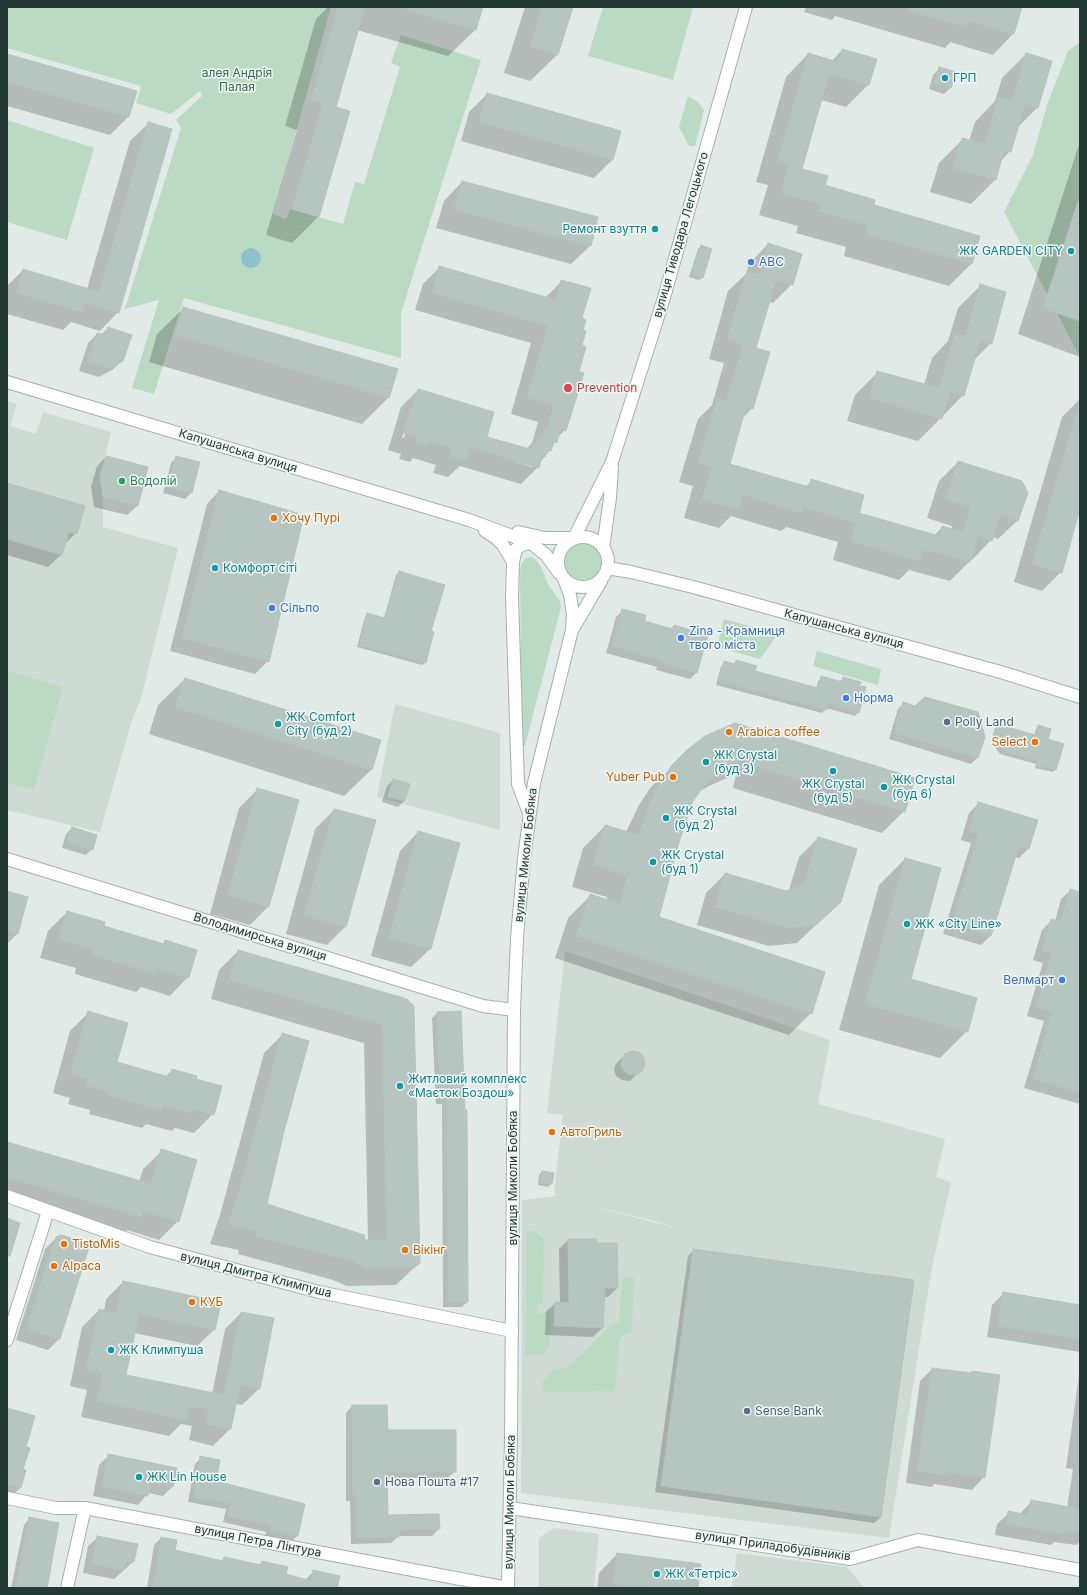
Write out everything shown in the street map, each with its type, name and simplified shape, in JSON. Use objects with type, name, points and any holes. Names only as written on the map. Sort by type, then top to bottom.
[{"type":"street","name":"вулиця Тиводара Легоцького","points":[[574,538],[612,462],[663,301],[746,7]]},
{"type":"street","name":"Капушанська вулиця","points":[[7,382],[469,520],[545,538],[574,538]]},
{"type":"street","name":"вулиця Тиводара Легоцького","points":[[603,548],[610,498],[612,462]]},
{"type":"street","name":"Капушанська вулиця","points":[[469,520],[531,543],[546,555],[561,576]]},
{"type":"street","points":[[469,520],[496,538],[503,546],[512,562]]},
{"type":"street","points":[[574,538],[590,538],[598,542],[603,548],[608,561],[607,568],[601,580],[595,585],[578,587],[570,585],[561,576],[558,565],[560,551],[564,545],[574,538]]},
{"type":"street","points":[[529,812],[520,794],[518,784],[514,704],[512,562],[516,549],[522,545],[531,543]]},
{"type":"street","name":"Капушанська вулиця","points":[[607,568],[631,572],[708,592],[1004,673],[1080,697]]},
{"type":"street","name":"вулиця Миколи Бобяка","points":[[508,1588],[512,1331],[514,1010],[517,938],[529,812],[534,783],[572,630],[573,615],[570,595],[561,576]]},
{"type":"street","name":"вулиця Миколи Бобяка","points":[[572,630],[601,580]]},
{"type":"street","name":"Володимирська вулиця","points":[[7,859],[483,1006],[514,1010]]},
{"type":"street","name":"вулиця Дмитра Климпуша","points":[[7,1196],[150,1247],[319,1292],[512,1331]]},
{"type":"street","points":[[7,1340],[48,1211]]},
{"type":"street","name":"вулиця Петра Лінтура","points":[[7,1498],[56,1508],[85,1508],[508,1588]]},
{"type":"street","points":[[67,1588],[85,1508]]},
{"type":"street","name":"вулиця Приладобудівників","points":[[510,1508],[850,1559],[918,1540],[1080,1570]]},
{"type":"shaded area","points":[[7,401],[17,404],[10,426],[36,434],[43,412],[111,432],[100,477],[103,497],[103,527],[178,548],[141,699],[132,720],[100,832],[7,810]]},
{"type":"shaded area","points":[[395,704],[500,733],[500,830],[377,797]]},
{"type":"shaded area","points":[[565,951],[830,1040],[818,1104],[945,1139],[936,1177],[951,1182],[932,1267],[889,1538],[521,1493],[522,1200],[556,1196],[554,1193],[563,1115],[547,1113]],"holes":[[[588,1205],[655,1221],[683,1230]]]},
{"type":"shaded area","points":[[554,1528],[599,1534],[594,1588],[539,1588],[539,1538]]},
{"type":"shaded area","points":[[737,1553],[847,1567],[865,1588],[732,1588]]},
{"type":"green space","name":"алея Андрія Палая","points":[[7,7],[331,7],[273,214],[286,219],[290,209],[343,224],[355,182],[364,184],[400,67],[391,63],[401,35],[481,60],[401,313],[401,358],[184,298],[154,394],[132,388],[159,300],[125,309],[181,128],[176,120],[202,96],[200,91],[171,114],[136,103],[141,86],[7,48]]},
{"type":"green space","points":[[603,7],[693,7],[673,80],[588,56]]},
{"type":"green space","points":[[1080,42],[1080,357],[1004,212],[1033,155],[1047,105],[1068,51]]},
{"type":"green space","points":[[688,96],[698,102],[704,110],[695,146],[689,146],[679,127]]},
{"type":"green space","points":[[7,120],[94,148],[67,240],[7,222]]},
{"type":"green space","points":[[586,542],[593,545],[599,551],[602,562],[601,570],[593,579],[586,582],[578,582],[571,579],[563,570],[562,558],[565,551],[574,543]]},
{"type":"green space","points":[[531,557],[536,560],[541,567],[548,584],[560,601],[561,607],[525,746],[522,745],[520,574],[521,564],[526,558]]},
{"type":"green space","points":[[724,619],[778,634],[760,659],[717,647]]},
{"type":"green space","points":[[817,651],[881,669],[878,685],[813,666]]},
{"type":"green space","points":[[7,671],[63,687],[34,790],[7,782]]},
{"type":"green space","points":[[527,1230],[536,1232],[544,1238],[543,1304],[537,1305],[537,1313],[544,1313],[547,1307],[551,1309],[550,1345],[542,1355],[525,1354]]},
{"type":"green space","points":[[634,1277],[632,1331],[620,1337],[615,1391],[543,1392],[542,1382],[554,1370],[568,1367],[610,1326],[619,1322],[622,1278]]},
{"type":"water","points":[[247,248],[255,248],[261,254],[261,262],[255,268],[247,268],[241,262],[241,254]]},
{"type":"building","points":[[338,7],[365,7],[336,107],[350,111],[319,217],[292,209],[323,103],[311,100]]},
{"type":"building","points":[[407,7],[483,7],[476,30],[406,10]]},
{"type":"building","points":[[542,7],[573,7],[558,55],[530,47]]},
{"type":"building","points":[[907,7],[1022,7],[1014,34],[968,21],[966,27],[907,10]]},
{"type":"building","points":[[842,49],[877,59],[869,85],[829,74],[802,169],[828,176],[825,185],[875,200],[874,205],[980,236],[972,264],[866,234],[868,225],[818,211],[820,204],[781,193],[789,163],[778,160],[808,53],[838,62]]},
{"type":"building","points":[[1026,53],[1052,61],[1038,108],[1025,104],[1011,152],[1004,150],[996,180],[953,168],[962,138],[985,144],[998,97],[1012,101]]},
{"type":"building","points":[[7,54],[137,91],[129,117],[7,82]]},
{"type":"building","name":"ГРП","points":[[939,67],[956,72],[951,88],[934,83]]},
{"type":"building","points":[[487,93],[621,131],[613,160],[479,122]]},
{"type":"building","points":[[148,122],[172,129],[119,313],[85,303],[82,312],[16,293],[23,269],[99,292]]},
{"type":"building","points":[[462,181],[598,217],[591,246],[454,210]]},
{"type":"building","name":"ЖК GARDEN CITY","points":[[1078,202],[1080,202],[1080,321],[1043,308]]},
{"type":"building","points":[[768,243],[802,254],[793,285],[776,280],[756,348],[770,352],[753,409],[746,407],[730,464],[809,487],[811,479],[864,495],[859,513],[939,536],[942,526],[963,532],[971,507],[945,499],[958,461],[1022,481],[1028,493],[1018,521],[1000,515],[992,541],[978,536],[970,562],[923,549],[919,561],[851,541],[856,523],[803,507],[802,513],[743,495],[739,510],[702,499],[712,467],[698,463],[717,398],[726,401],[743,344],[727,339],[747,271],[759,274]]},
{"type":"building","points":[[701,245],[712,249],[703,278],[691,275]]},
{"type":"building","points":[[439,266],[556,300],[561,280],[591,288],[582,318],[586,320],[583,330],[586,331],[582,345],[586,347],[579,371],[584,373],[566,431],[561,429],[557,443],[554,442],[551,451],[548,450],[545,457],[542,456],[539,468],[470,447],[466,461],[450,456],[452,448],[429,441],[428,445],[416,442],[417,437],[404,433],[418,389],[494,412],[487,437],[530,449],[532,443],[536,444],[538,437],[541,438],[544,429],[547,430],[554,405],[527,397],[548,326],[432,293]]},
{"type":"building","points":[[980,284],[1006,292],[992,344],[980,341],[964,396],[950,392],[942,419],[870,398],[877,371],[939,388],[955,334],[966,336]]},
{"type":"building","points":[[183,307],[398,369],[389,398],[175,335]]},
{"type":"building","points":[[108,327],[132,335],[123,361],[109,368],[87,361],[97,333],[105,335]]},
{"type":"building","points":[[1077,411],[1080,411],[1080,509],[1062,573],[1032,564]]},
{"type":"building","points":[[106,456],[148,467],[138,506],[103,497],[100,477]]},
{"type":"building","points":[[176,456],[200,462],[192,493],[168,487]]},
{"type":"building","points":[[7,483],[85,506],[77,534],[69,532],[62,555],[7,539]]},
{"type":"building","points":[[219,490],[304,515],[269,662],[182,638]]},
{"type":"building","points":[[399,571],[445,585],[431,631],[434,632],[426,663],[359,645],[367,613],[385,618]]},
{"type":"building","points":[[622,609],[646,615],[645,621],[672,629],[674,625],[708,635],[697,673],[612,646]]},
{"type":"building","points":[[736,660],[757,666],[755,671],[818,688],[821,676],[842,682],[843,677],[861,682],[859,686],[866,687],[859,713],[828,704],[827,710],[719,681],[724,661],[735,664]]},
{"type":"building","name":"ЖК Comfort City (буд 2)","points":[[185,678],[381,740],[372,770],[175,707]]},
{"type":"building","points":[[925,697],[978,712],[985,737],[978,758],[894,733],[903,702],[915,706]]},
{"type":"building","points":[[735,723],[915,778],[905,812],[754,766],[757,754],[732,764],[719,772],[703,787],[693,801],[680,839],[659,917],[825,972],[812,1014],[576,936],[590,894],[620,904],[628,875],[593,865],[605,825],[639,835],[648,807],[661,781],[672,765],[687,750],[705,736]]},
{"type":"building","points":[[997,724],[1035,735],[1038,725],[1051,729],[1048,739],[1064,744],[1056,770],[1037,765],[1038,762],[1003,751],[993,739]]},
{"type":"building","points":[[393,779],[410,784],[405,801],[388,797]]},
{"type":"building","points":[[257,788],[299,800],[269,907],[228,895]]},
{"type":"building","points":[[978,802],[1038,820],[1029,849],[1019,846],[991,936],[951,924],[979,834],[969,831]]},
{"type":"building","points":[[334,809],[376,820],[346,927],[304,915]]},
{"type":"building","points":[[72,827],[97,835],[93,850],[67,842]]},
{"type":"building","points":[[418,831],[460,843],[431,949],[389,938]]},
{"type":"building","points":[[818,837],[857,849],[841,902],[816,925],[788,928],[715,907],[725,873],[786,891],[804,884]]},
{"type":"building","name":"ЖК «City Line»","points":[[905,858],[941,868],[911,979],[977,998],[968,1032],[865,1004]]},
{"type":"building","name":"Велмарт","points":[[1070,889],[1080,892],[1080,1092],[1033,1079],[1052,1012],[1036,1007],[1051,954],[1042,951],[1051,919],[1061,922]]},
{"type":"building","points":[[7,891],[28,897],[18,934],[7,931]]},
{"type":"building","points":[[67,911],[105,922],[104,926],[164,944],[165,940],[197,950],[189,978],[157,968],[156,974],[93,955],[94,950],[58,939]]},
{"type":"building","name":"Житловий комплекс «Маєток Боздош»","points":[[238,950],[407,999],[414,1006],[420,1263],[415,1267],[366,1268],[352,1261],[256,1236],[257,1231],[228,1225],[238,1195],[282,1033],[309,1041],[284,1131],[267,1204],[364,1235],[365,1240],[387,1239],[382,1024],[229,980]]},
{"type":"building","points":[[88,1011],[128,1023],[117,1062],[169,1077],[172,1069],[197,1076],[196,1079],[222,1086],[214,1115],[193,1109],[191,1113],[163,1105],[161,1110],[107,1095],[108,1092],[86,1085],[88,1079],[70,1074]]},
{"type":"building","points":[[461,1011],[465,1110],[467,1110],[468,1302],[448,1302],[447,1099],[440,1099],[437,1012]]},
{"type":"building","points":[[633,1051],[642,1054],[645,1063],[642,1072],[633,1075],[624,1072],[621,1063],[624,1054]]},
{"type":"building","points":[[7,1142],[151,1184],[161,1149],[197,1160],[179,1222],[143,1211],[141,1217],[7,1177]]},
{"type":"building","points":[[542,1171],[554,1173],[552,1184],[540,1183]]},
{"type":"building","points":[[7,1218],[20,1223],[10,1256],[7,1256]]},
{"type":"building","points":[[61,1235],[90,1244],[60,1339],[26,1329],[56,1237]]},
{"type":"building","points":[[568,1239],[597,1239],[597,1243],[617,1243],[618,1288],[605,1288],[603,1328],[554,1326],[555,1302],[569,1303]]},
{"type":"building","points":[[693,1249],[914,1280],[881,1517],[661,1486]]},
{"type":"building","name":"ЖК Климпуша","points":[[123,1281],[221,1302],[215,1330],[139,1314],[126,1375],[224,1395],[241,1312],[274,1318],[260,1389],[240,1385],[231,1429],[206,1424],[208,1409],[189,1406],[186,1420],[97,1401],[103,1374],[86,1370],[99,1309],[116,1313]]},
{"type":"building","points":[[1003,1292],[1080,1305],[1080,1339],[998,1326]]},
{"type":"building","points":[[932,1368],[1000,1375],[985,1478],[946,1472],[945,1475],[917,1471]]},
{"type":"building","points":[[352,1405],[387,1405],[388,1430],[456,1430],[456,1472],[387,1472],[388,1515],[439,1514],[440,1529],[399,1530],[399,1537],[357,1538],[357,1495],[353,1495]]},
{"type":"building","points":[[7,1408],[35,1416],[26,1447],[30,1448],[23,1469],[26,1470],[21,1488],[7,1484]]},
{"type":"building","name":"ЖК Lin House","points":[[108,1454],[177,1468],[173,1487],[151,1483],[148,1496],[102,1487]]},
{"type":"building","points":[[200,1456],[220,1460],[216,1481],[305,1504],[298,1536],[270,1530],[271,1526],[228,1516],[231,1503],[194,1497]]},
{"type":"building","points":[[1031,1500],[1080,1509],[1080,1533],[1064,1530],[1063,1534],[1006,1524],[1008,1511],[1028,1515]]},
{"type":"building","points":[[29,1517],[59,1523],[47,1588],[16,1588]]},
{"type":"building","points":[[97,1536],[138,1544],[134,1562],[126,1561],[124,1570],[92,1564]]},
{"type":"building","points":[[161,1537],[177,1540],[175,1550],[223,1561],[224,1557],[261,1565],[262,1561],[288,1567],[286,1574],[311,1581],[313,1570],[340,1576],[337,1588],[152,1588],[158,1561]]},
{"type":"building","name":"ЖК «Тетріс»","points":[[617,1553],[701,1564],[698,1588],[647,1588],[613,1583]]},
{"type":"place","name":"ГРП","points":[[945,78]]},
{"type":"place","name":"Ремонт взуття","points":[[655,229]]},
{"type":"place","name":"ЖК GARDEN CITY","points":[[1071,251]]},
{"type":"place","name":"ABC","points":[[751,262]]},
{"type":"place","name":"Prevention","points":[[568,388]]},
{"type":"place","name":"Водолій","points":[[122,481]]},
{"type":"place","name":"Хочу Пурі","points":[[274,518]]},
{"type":"place","name":"Комфорт сіті","points":[[215,568]]},
{"type":"place","name":"Сільпо","points":[[272,608]]},
{"type":"place","name":"Zina - Крамниця твого міста","points":[[681,638]]},
{"type":"place","name":"Норма","points":[[846,698]]},
{"type":"place","name":"Polly Land","points":[[947,722]]},
{"type":"place","name":"ЖК Comfort City (буд 2)","points":[[278,724]]},
{"type":"place","name":"Arabica coffee","points":[[729,732]]},
{"type":"place","name":"Select","points":[[1035,742]]},
{"type":"place","name":"ЖК Crystal (буд 3)","points":[[706,762]]},
{"type":"place","name":"ЖК Crystal (буд 5)","points":[[833,771]]},
{"type":"place","name":"Yuber Pub","points":[[673,777]]},
{"type":"place","name":"ЖК Crystal (буд 6)","points":[[884,787]]},
{"type":"place","name":"ЖК Crystal (буд 2)","points":[[666,818]]},
{"type":"place","name":"ЖК Crystal (буд 1)","points":[[653,862]]},
{"type":"place","name":"ЖК «City Line»","points":[[907,924]]},
{"type":"place","name":"Велмарт","points":[[1062,980]]},
{"type":"place","name":"Житловий комплекс «Маєток Боздош»","points":[[400,1086]]},
{"type":"place","name":"АвтоГриль","points":[[552,1132]]},
{"type":"place","name":"TistoMis","points":[[64,1244]]},
{"type":"place","name":"Вікінг","points":[[405,1250]]},
{"type":"place","name":"Alpaca","points":[[54,1266]]},
{"type":"place","name":"КУБ","points":[[192,1302]]},
{"type":"place","name":"ЖК Климпуша","points":[[111,1350]]},
{"type":"place","name":"Sense Bank","points":[[747,1411]]},
{"type":"place","name":"ЖК Lin House","points":[[139,1477]]},
{"type":"place","name":"Нова Пошта #17","points":[[377,1482]]},
{"type":"place","name":"ЖК «Тетріс»","points":[[657,1574]]}]
